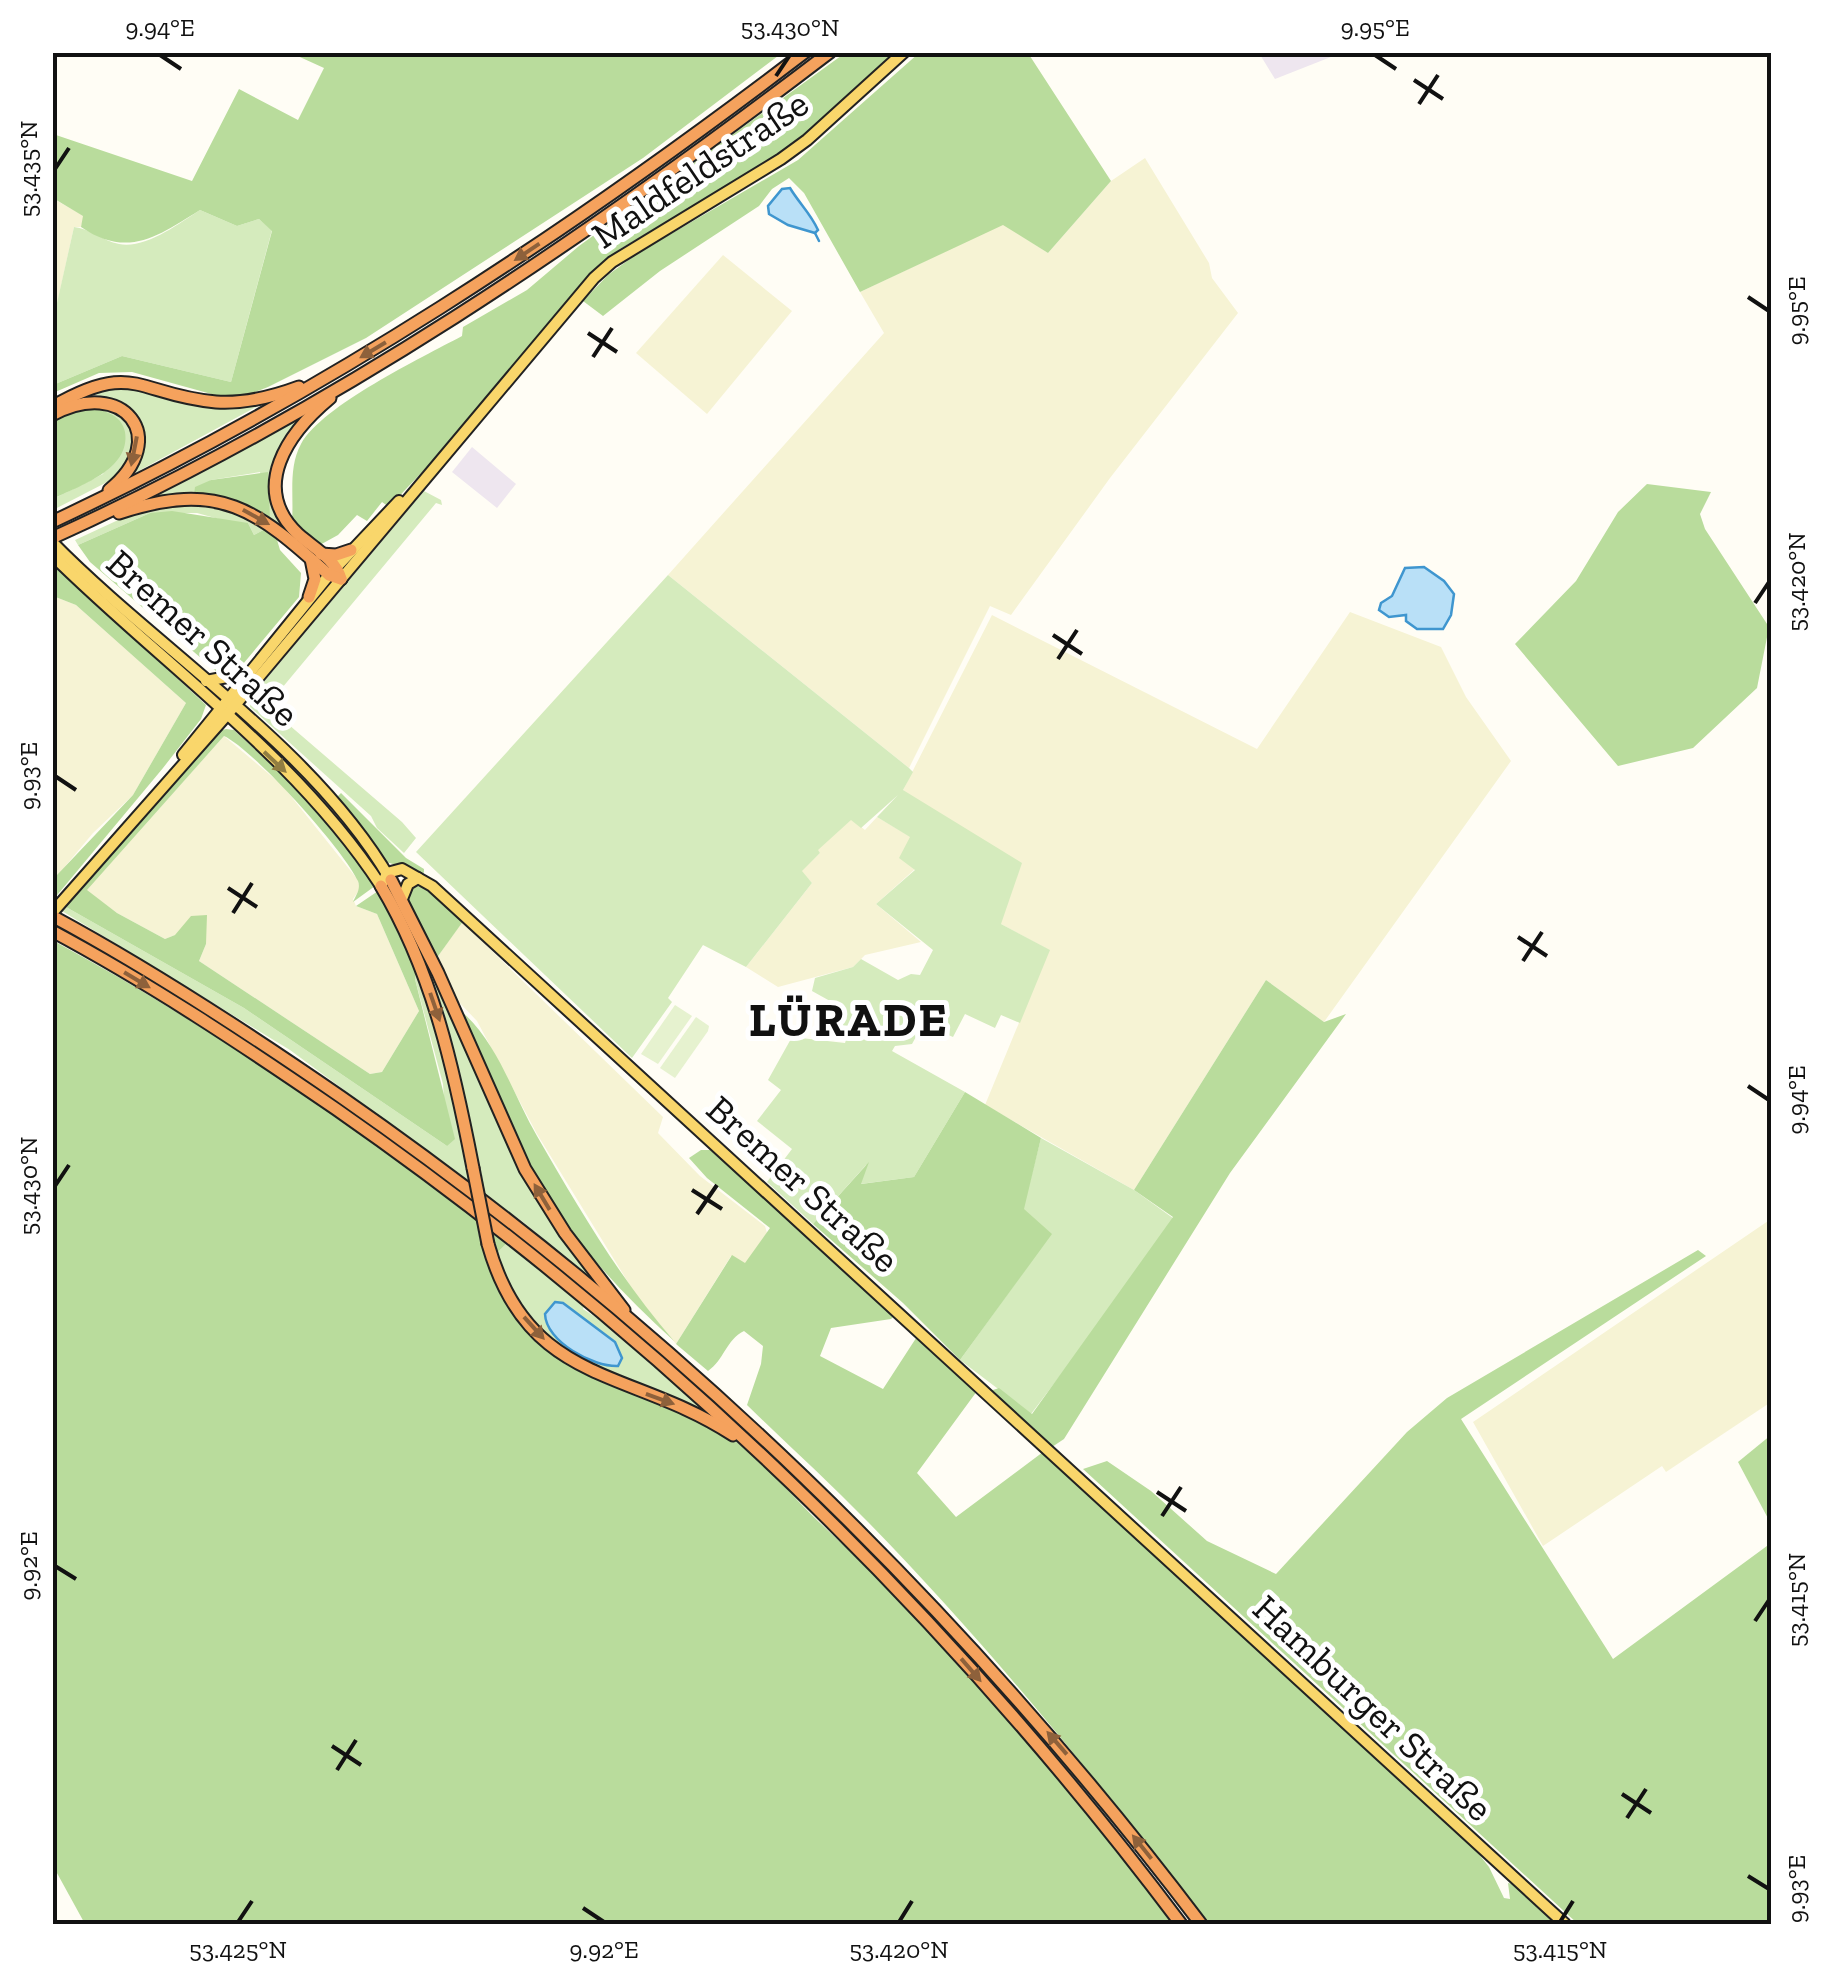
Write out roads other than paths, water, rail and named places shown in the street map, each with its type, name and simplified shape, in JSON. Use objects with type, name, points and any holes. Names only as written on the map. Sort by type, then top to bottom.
[{"type":"highway","points":[[52,522],[327,378],[436,312],[584,214],[805,52]]},
{"type":"highway","points":[[52,540],[224,452],[512,280],[639,194],[830,52]]},
{"type":"highway","points":[[335,574],[282,512],[276,490],[278,467],[300,426],[358,375]]},
{"type":"highway","points":[[52,407],[83,390],[114,381],[141,383],[192,398],[232,402],[260,400],[327,378]]},
{"type":"highway","points":[[52,415],[83,402],[106,402],[124,412],[136,429],[138,445],[131,468],[112,488],[80,509]]},
{"type":"highway","points":[[86,523],[152,502],[208,500],[259,516],[316,556],[351,550]]},
{"type":"highway","points":[[310,597],[316,556]]},
{"type":"highway","points":[[386,880],[402,899],[525,1169],[565,1233],[629,1318]]},
{"type":"highway","points":[[386,880],[435,1005],[456,1078],[488,1244],[511,1300],[554,1349],[596,1374],[694,1412],[760,1452]]},
{"type":"highway","points":[[52,914],[181,991],[401,1139],[629,1318],[766,1441],[924,1599],[1078,1768],[1201,1924]]},
{"type":"highway","points":[[52,931],[213,1026],[402,1156],[588,1299],[760,1452],[870,1560],[1066,1780],[1181,1924]]},
{"type":"main road","name":"Maldfeldstraße","points":[[226,708],[335,574],[422,481],[603,270],[782,159],[904,52]]},
{"type":"main road","name":"Maldfeldstraße","points":[[226,708],[248,672],[310,597],[335,574],[351,550],[422,481]]},
{"type":"main road","name":"Bremer Straße","points":[[52,540],[56,555],[226,708],[386,880]]},
{"type":"main road","name":"Bremer Straße","points":[[56,555],[205,681],[226,708]]},
{"type":"main road","points":[[205,681],[235,678],[248,672]]},
{"type":"main road","points":[[52,914],[226,708]]},
{"type":"main road","name":"Bremer Straße","points":[[420,878],[1142,1534]]},
{"type":"main road","points":[[386,880],[420,878]]},
{"type":"main road","points":[[402,899],[408,884],[420,878]]},
{"type":"main road","name":"Hamburger Straße","points":[[1142,1534],[1565,1924]]},
{"type":"water","points":[[790,188],[815,224],[815,233],[769,214],[768,206],[782,189]]},
{"type":"water","points":[[1424,567],[1454,594],[1451,615],[1443,629],[1417,629],[1406,621],[1406,615],[1389,617],[1379,610],[1381,603],[1392,596],[1405,568]]},
{"type":"water","points":[[555,1302],[563,1303],[615,1342],[622,1358],[618,1366],[584,1357],[553,1334],[545,1314]]},
{"type":"waterway","points":[[815,233],[819,241]]},
{"type":"district","name":"LÜRADE","points":[[849,1019]]}]
